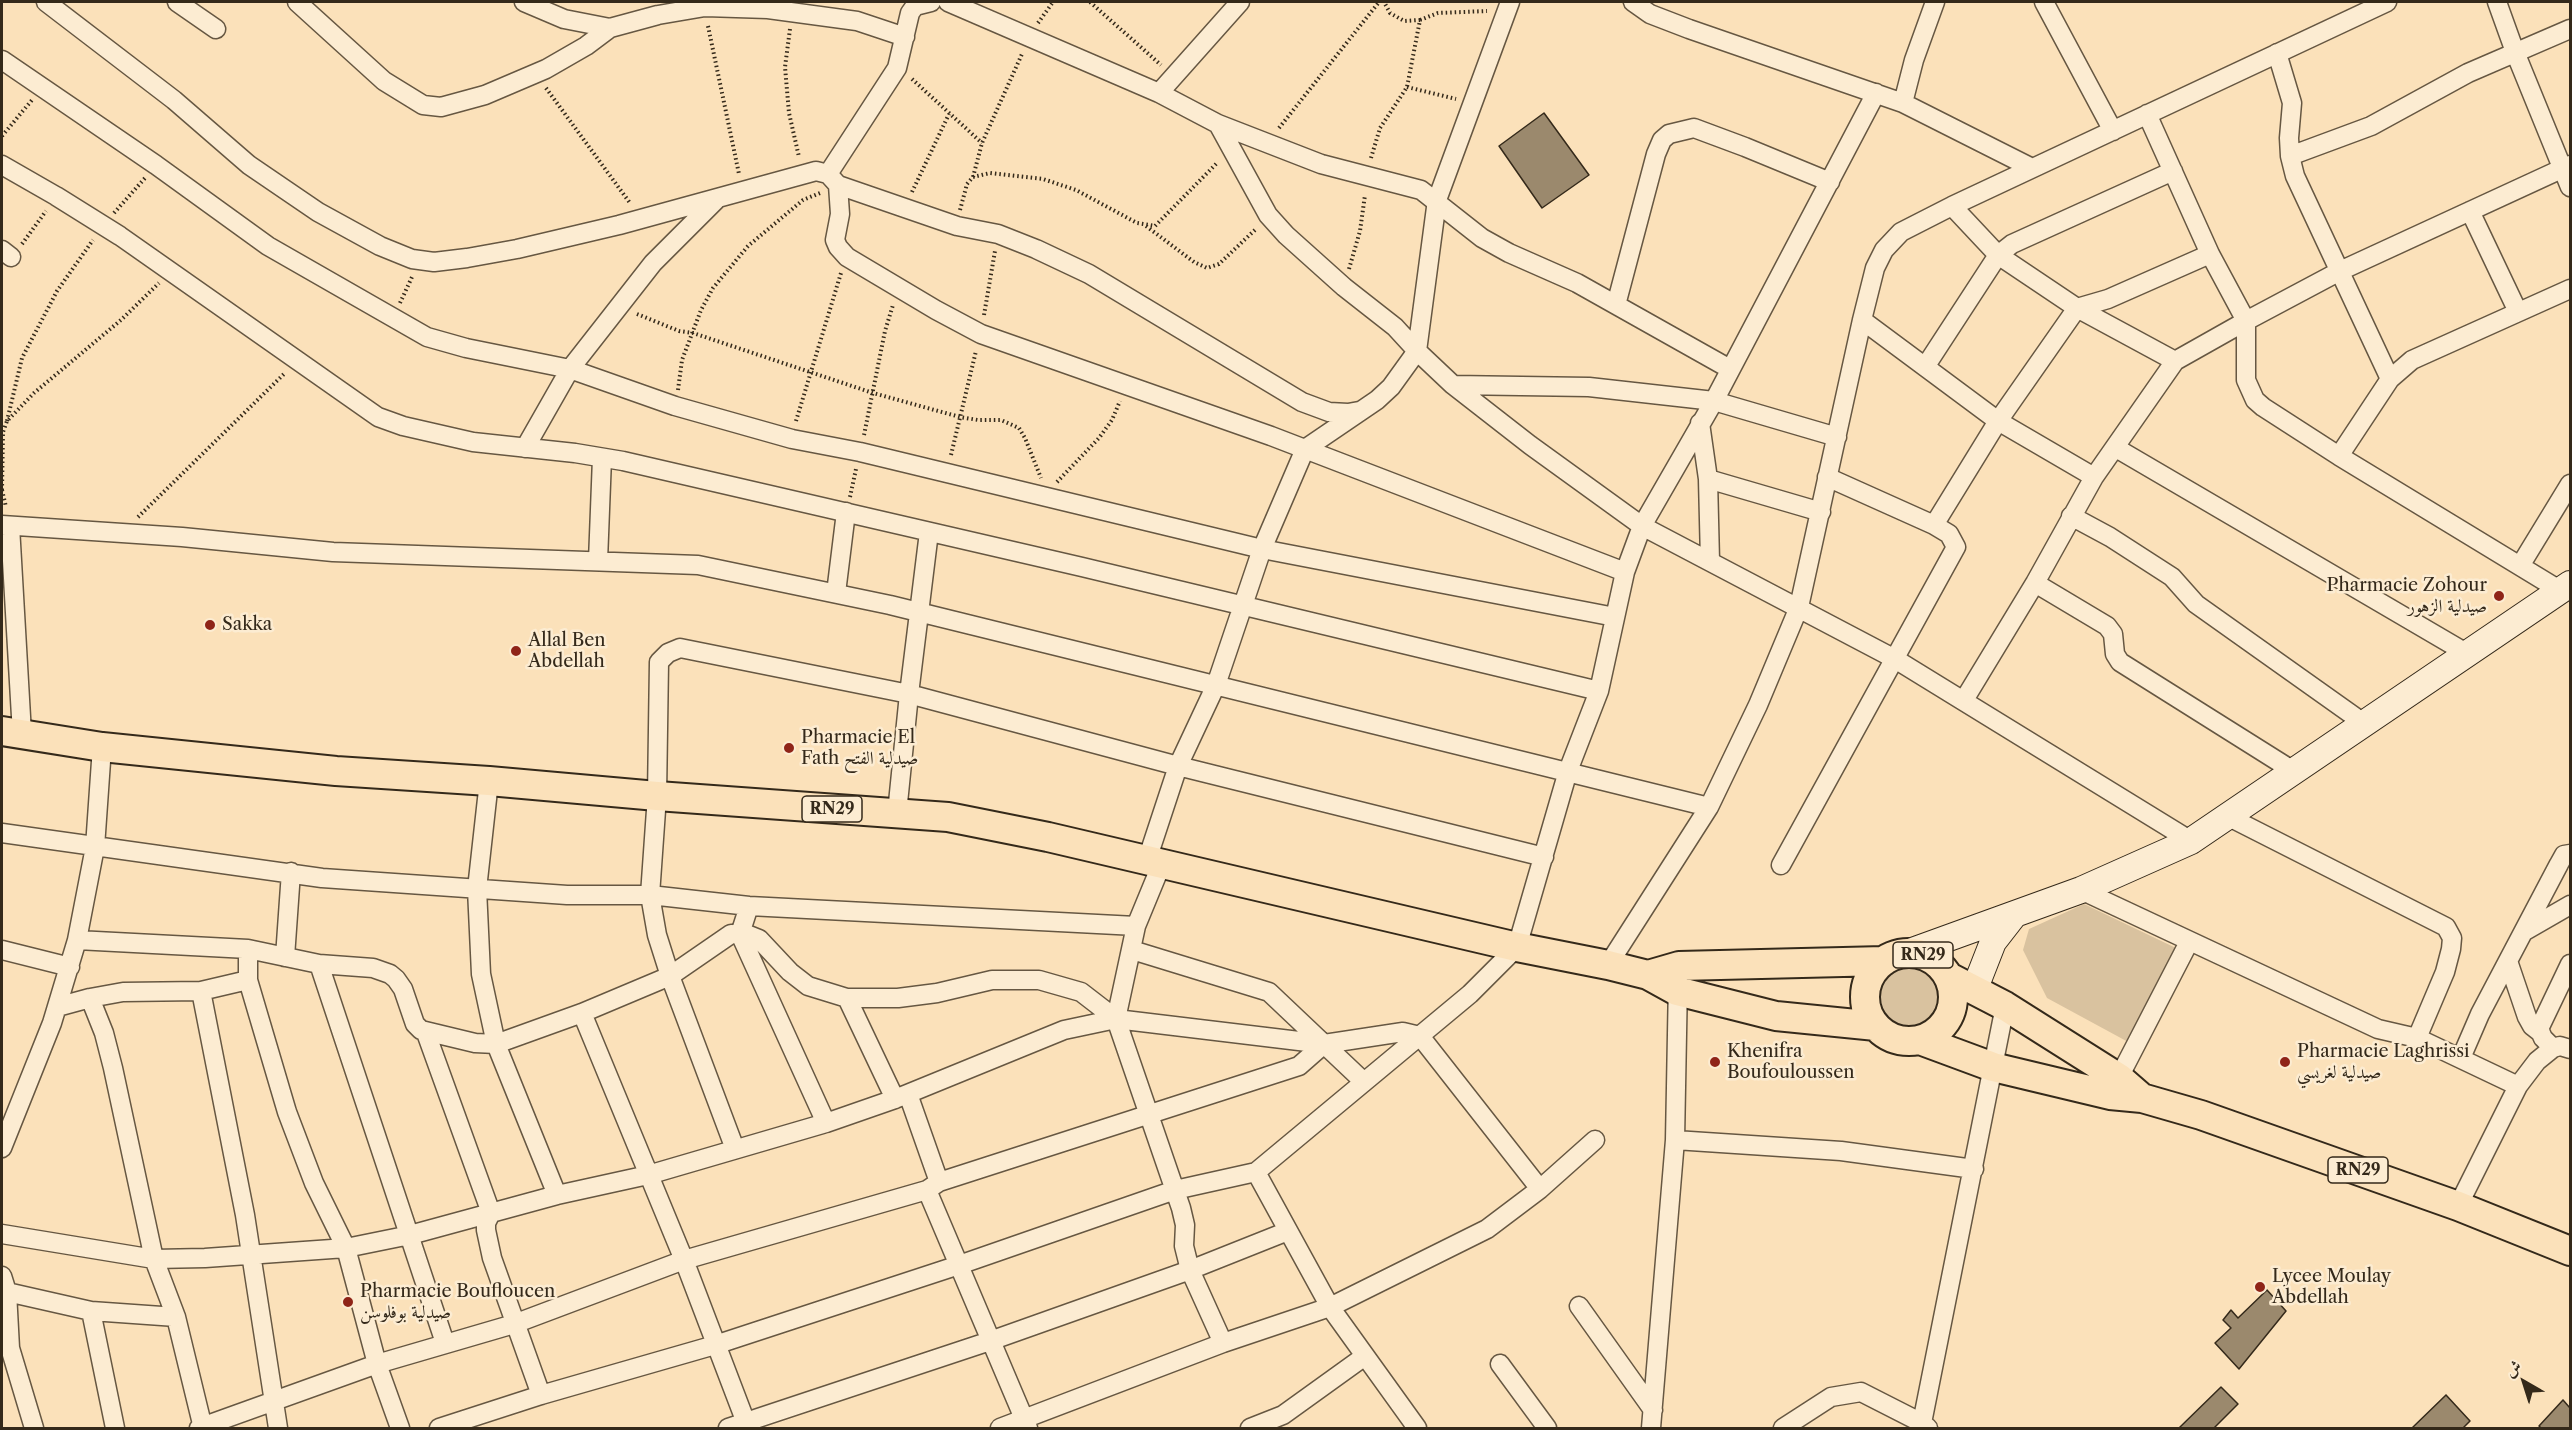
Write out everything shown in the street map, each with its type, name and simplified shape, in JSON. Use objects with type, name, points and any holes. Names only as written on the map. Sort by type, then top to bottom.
[{"type":"main road","name":"RN29","points":[[12,733],[102,747],[336,771],[948,817],[1155,861],[1517,947],[1648,975],[1678,979],[1776,1016],[1876,1026],[1896,1040],[1920,1040],[1993,1067],[2114,1087],[2252,1132],[2458,1206],[2571,1251]]},
{"type":"main road","name":"RN29","points":[[1678,979],[1924,955],[1938,964],[1948,977],[1953,990],[1953,1003],[1950,1016],[1942,1027],[1920,1040]]},
{"type":"main road","name":"RN29","points":[[1876,1026],[1866,1005],[1866,992],[1875,970],[1896,957]]},
{"type":"main road","name":"RN29","points":[[1948,977],[1975,988],[2005,1006],[2114,1087]]},
{"type":"street","points":[[46,2],[174,100],[249,165],[318,212],[380,246],[419,260],[434,262],[467,258],[641,218],[816,171],[957,226],[999,234],[1089,274],[1302,402],[1329,412],[1354,413],[1363,409]]},
{"type":"street","points":[[177,2],[216,29]]},
{"type":"street","points":[[297,2],[384,81],[423,105],[441,106],[485,95],[535,74],[586,46],[610,28],[658,15],[705,7],[768,9],[857,21],[905,37]]},
{"type":"street","points":[[524,2],[564,19],[610,28]]},
{"type":"street","points":[[931,2],[915,6],[910,13],[897,68],[833,179],[840,214],[835,240],[838,248],[847,257],[981,334],[1305,450],[1625,572]]},
{"type":"street","points":[[948,2],[1159,93],[1218,124],[1321,164],[1421,189],[1482,238],[1534,265],[1576,283],[1730,369]]},
{"type":"street","points":[[1159,93],[1240,2]]},
{"type":"street","points":[[1633,2],[1650,14],[1689,29],[1903,103],[2032,168]]},
{"type":"street","points":[[1903,103],[1914,60],[1935,2]]},
{"type":"street","points":[[2044,2],[2113,131]]},
{"type":"street","points":[[1608,965],[1709,807],[1758,705],[1799,607],[1862,320],[1875,268],[1884,250],[1901,232],[1952,206],[2387,2]]},
{"type":"street","points":[[2497,2],[2515,52],[2566,167],[2571,187]]},
{"type":"street","points":[[1223,1343],[1190,1270],[1184,1246],[1185,1225],[1175,1190],[1116,1019],[1136,926],[1155,861],[1178,766],[1216,685],[1262,549],[1305,450],[1377,400],[1391,387],[1417,351],[1437,200],[1508,6]]},
{"type":"street","points":[[2290,156],[2371,126],[2468,73],[2571,29]]},
{"type":"street","points":[[2277,53],[2292,103],[2290,156],[2295,176],[2390,379]]},
{"type":"street","points":[[2,60],[156,165],[268,246],[427,337],[466,348],[570,369],[675,406],[792,439],[860,452],[946,473],[1040,489],[1262,549],[1615,617]]},
{"type":"street","points":[[439,1428],[541,1395],[715,1345],[960,1266],[1175,1190],[1256,1172],[1470,994],[1517,947],[1568,771],[1599,691],[1625,572],[1642,526],[1714,401],[1876,93]]},
{"type":"street","points":[[2147,114],[2210,254],[2246,321],[2246,380],[2255,399],[2263,407],[2339,456],[2520,566],[2566,588]]},
{"type":"street","points":[[1218,124],[1268,215],[1286,235],[1344,287],[1395,327],[1453,385],[1530,444],[1642,526],[1895,659],[2191,841]]},
{"type":"street","points":[[1616,305],[1656,154],[1662,140],[1669,134],[1694,128],[1830,182]]},
{"type":"street","points":[[2,165],[104,226],[378,417],[444,436],[602,458],[846,512],[1599,691]]},
{"type":"street","points":[[1964,700],[2036,584],[2094,477],[2175,361],[2340,271],[2566,167]]},
{"type":"street","points":[[1925,367],[1998,255],[2012,244],[2172,171]]},
{"type":"street","points":[[525,448],[570,369],[653,263],[718,198]]},
{"type":"street","points":[[1952,206],[1998,255],[2077,308],[2175,361]]},
{"type":"street","points":[[2470,211],[2518,312]]},
{"type":"street","points":[[1934,525],[1998,421],[2077,308],[2108,298],[2210,254]]},
{"type":"street","points":[[2339,456],[2390,379],[2412,360],[2571,289]]},
{"type":"street","points":[[1862,320],[1998,421],[2094,477]]},
{"type":"street","points":[[1453,385],[1588,387],[1714,401],[1837,437]]},
{"type":"street","points":[[1700,423],[1708,479],[1710,561]]},
{"type":"street","points":[[2115,448],[2468,654]]},
{"type":"street","points":[[598,561],[602,458]]},
{"type":"street","points":[[1781,865],[1956,547],[1949,534],[1934,525],[1827,477]]},
{"type":"street","points":[[1708,479],[1821,512]]},
{"type":"street","points":[[2520,566],[2571,484]]},
{"type":"street","points":[[836,593],[846,512]]},
{"type":"street","points":[[2072,516],[2110,537],[2172,577],[2196,604],[2365,724]]},
{"type":"street","points":[[12,733],[6,525],[182,537],[333,552],[698,565],[921,612],[1709,807]]},
{"type":"street","points":[[897,813],[929,532]]},
{"type":"street","points":[[2036,584],[2107,626],[2113,634],[2115,654],[2120,662],[2295,772]]},
{"type":"street","points":[[1896,957],[2081,890],[2191,841],[2566,588]]},
{"type":"street","points":[[735,1149],[670,976],[657,935],[651,895],[657,796],[659,663],[668,653],[680,648],[909,694],[1178,766],[1544,857]]},
{"type":"street","points":[[2,1148],[7,1116],[57,1007],[77,940],[95,847],[102,747]]},
{"type":"street","points":[[489,781],[477,890],[481,974],[496,1044],[557,1195]]},
{"type":"street","points":[[2229,817],[2446,927],[2452,938],[2445,972],[2417,1038]]},
{"type":"street","points":[[2,833],[322,878],[477,890],[567,895],[651,895],[749,906],[1136,926]]},
{"type":"street","points":[[2461,1058],[2480,1014],[2564,855],[2571,854]]},
{"type":"street","points":[[285,957],[291,872]]},
{"type":"street","points":[[2081,890],[2378,1029],[2417,1038],[2518,1086]]},
{"type":"street","points":[[2525,931],[2571,905]]},
{"type":"street","points":[[749,906],[740,934],[826,1124]]},
{"type":"street","points":[[1975,988],[1994,942],[2014,915]]},
{"type":"street","points":[[77,940],[248,949],[319,964],[373,968],[390,974],[402,989],[415,1024],[426,1033],[475,1043],[496,1044],[582,1013],[670,976],[719,940],[731,934],[749,935],[766,945],[790,972],[808,986],[847,998],[898,998],[937,993],[992,980],[1039,980],[1081,992],[1116,1019]]},
{"type":"street","points":[[2114,1087],[2189,942]]},
{"type":"street","points":[[248,949],[248,980],[287,1112],[314,1183],[346,1248],[377,1364],[400,1428]]},
{"type":"street","points":[[2,950],[70,967]]},
{"type":"street","points":[[1132,950],[1269,992],[1363,1081]]},
{"type":"street","points":[[2458,1206],[2518,1086],[2537,1061],[2562,1048],[2532,1026],[2508,961]]},
{"type":"street","points":[[319,964],[445,1343]]},
{"type":"street","points":[[2541,1033],[2541,1023],[2571,964]]},
{"type":"street","points":[[1652,1419],[1675,1140],[1678,979]]},
{"type":"street","points":[[57,1007],[90,998],[134,992],[201,991],[248,980]]},
{"type":"street","points":[[201,991],[245,1215],[278,1428]]},
{"type":"street","points":[[90,998],[104,1033],[154,1259],[176,1317],[202,1428],[377,1364],[514,1324],[684,1260],[933,1186],[1148,1113],[1299,1066],[1324,1044]]},
{"type":"street","points":[[847,998],[901,1097],[960,1266],[1027,1424]]},
{"type":"street","points":[[1783,1428],[1831,1397],[1862,1392],[1925,1426],[2005,1006]]},
{"type":"street","points":[[582,1013],[684,1260],[715,1345],[741,1427],[1190,1270],[1288,1231]]},
{"type":"street","points":[[2,1234],[154,1259],[205,1258],[346,1248],[410,1235],[557,1195],[648,1175],[826,1124],[901,1097],[1064,1030],[1116,1019],[1324,1044],[1403,1032],[1420,1036],[1540,1189]]},
{"type":"street","points":[[426,1033],[491,1213],[486,1223],[487,1241],[514,1324],[541,1395]]},
{"type":"street","points":[[1000,1428],[1027,1424],[1223,1343],[1330,1306],[1487,1229],[1540,1189],[1595,1140]]},
{"type":"street","points":[[1675,1140],[1841,1150],[1974,1169]]},
{"type":"street","points":[[1256,1172],[1330,1306],[1417,1428]]},
{"type":"street","points":[[34,1428],[10,1348],[4,1284],[91,1311],[176,1317]]},
{"type":"street","points":[[1579,1306],[1652,1419]]},
{"type":"street","points":[[91,1311],[115,1428]]},
{"type":"street","points":[[1250,1428],[1283,1415],[1365,1356]]},
{"type":"street","points":[[1500,1364],[1547,1428]]},
{"type":"path","points":[[957,226],[967,184],[973,177],[982,143],[1029,36],[1053,2]]},
{"type":"path","points":[[1090,2],[1173,76]]},
{"type":"path","points":[[1267,142],[1379,2]]},
{"type":"path","points":[[1384,2],[1390,13],[1404,21],[1420,20],[1438,13],[1508,6]]},
{"type":"path","points":[[705,7],[714,61],[743,191]]},
{"type":"path","points":[[792,12],[785,68],[789,114],[802,173]]},
{"type":"path","points":[[1344,287],[1360,231],[1372,147],[1380,128],[1407,87],[1420,20]]},
{"type":"path","points":[[897,68],[920,85],[982,143]]},
{"type":"path","points":[[535,74],[641,218]]},
{"type":"path","points":[[1407,87],[1471,103]]},
{"type":"path","points":[[2,136],[42,88]]},
{"type":"path","points":[[906,208],[919,175],[949,114]]},
{"type":"path","points":[[1146,226],[1155,226],[1164,219],[1232,148]]},
{"type":"path","points":[[2,490],[3,432],[13,388],[26,349],[57,291],[104,226],[156,165]]},
{"type":"path","points":[[973,177],[990,173],[1043,179],[1076,189],[1146,226],[1194,262],[1208,268],[1220,264],[1228,257],[1268,215]]},
{"type":"path","points":[[675,406],[682,360],[712,288],[748,246],[803,200],[833,179]]},
{"type":"path","points":[[6,254],[56,196]]},
{"type":"path","points":[[946,473],[981,334],[999,234]]},
{"type":"path","points":[[792,439],[810,371],[847,257]]},
{"type":"path","points":[[393,319],[419,260]]},
{"type":"path","points":[[7,422],[34,393],[121,320],[170,272]]},
{"type":"path","points":[[846,512],[885,332],[898,287]]},
{"type":"path","points":[[619,308],[679,331],[693,333],[873,393],[960,417],[1001,420],[1018,428],[1034,456],[1040,489],[1059,481],[1099,438],[1112,420],[1125,386]]},
{"type":"path","points":[[120,534],[296,361]]},
{"type":"shaded area","points":[[2084,904],[2178,949],[2130,1043],[2047,998],[2023,950],[2029,929]]},
{"type":"shaded area","points":[[1903,965],[1915,965],[1931,974],[1938,984],[1940,996],[1938,1008],[1931,1018],[1915,1027],[1903,1027],[1892,1022],[1883,1013],[1878,1002],[1878,990],[1883,979],[1892,970]]},
{"type":"building","points":[[1544,113],[1589,175],[1542,208],[1499,146]]},
{"type":"building","points":[[2267,1290],[2286,1311],[2239,1369],[2215,1343],[2231,1328],[2223,1320],[2231,1310],[2238,1318]]},
{"type":"building","points":[[2221,1387],[2238,1404],[2214,1428],[2179,1428]]},
{"type":"building","points":[[2446,1395],[2470,1421],[2463,1428],[2412,1428]]},
{"type":"building","points":[[2563,1400],[2570,1408],[2570,1428],[2541,1428],[2539,1426]]},
{"type":"place","name":"Pharmacie Zohour صيدلية الزهور","points":[[2499,596]]},
{"type":"place","name":"Sakka","points":[[210,625]]},
{"type":"place","name":"Allal Ben Abdellah","points":[[516,651]]},
{"type":"place","name":"Pharmacie El Fath صيدلية الفتح","points":[[789,748]]},
{"type":"place","name":"Khenifra Boufouloussen","points":[[1715,1062]]},
{"type":"place","name":"Pharmacie Laghrissi صيدلية لغريسي","points":[[2285,1062]]},
{"type":"place","name":"Lycee Moulay Abdellah","points":[[2260,1287]]},
{"type":"place","name":"Pharmacie Boufloucen صيدلية بوفلوسن","points":[[348,1302]]}]
